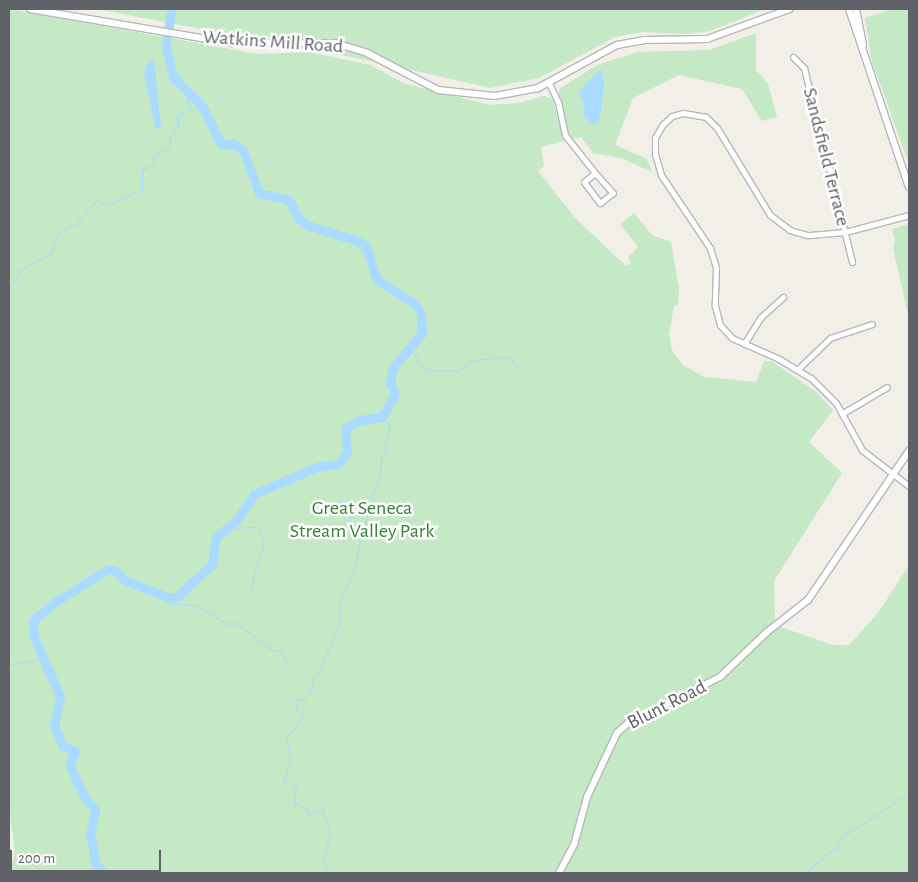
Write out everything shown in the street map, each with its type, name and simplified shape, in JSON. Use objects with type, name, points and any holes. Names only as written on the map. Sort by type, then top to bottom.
[{"type":"street","name":"Watkins Mill Road","points":[[30,9],[215,41],[247,44],[312,41],[346,45],[427,86],[462,94],[516,94],[549,83],[617,45],[644,40],[707,39],[790,9]]},
{"type":"street","points":[[849,9],[909,187]]},
{"type":"street","points":[[856,9],[865,56]]},
{"type":"street","points":[[858,20],[861,9]]},
{"type":"street","name":"Sandsfield Terrace","points":[[793,57],[804,68],[852,262]]},
{"type":"street","points":[[549,83],[558,102],[565,135],[612,193],[600,203],[584,182],[595,173]]},
{"type":"street","points":[[909,215],[845,232],[807,235],[783,226],[763,207],[717,128],[706,117],[683,113],[663,124],[654,144],[661,175],[710,248],[716,268],[715,306],[720,325],[744,344],[798,369],[824,390],[843,413],[862,450],[909,486]]},
{"type":"street","points":[[744,344],[761,317],[783,297]]},
{"type":"street","points":[[798,369],[830,338],[872,324]]},
{"type":"street","points":[[843,413],[887,387]]},
{"type":"street","name":"Blunt Road","points":[[558,873],[574,845],[591,786],[622,728],[720,677],[766,632],[808,600],[909,451]]},
{"type":"green space","name":"Great Seneca Stream Valley Park","points":[[9,9],[258,54],[308,52],[371,65],[403,83],[490,105],[518,103],[544,96],[553,99],[564,141],[541,147],[544,166],[538,171],[575,218],[626,266],[631,262],[628,257],[638,247],[620,224],[634,213],[652,235],[671,242],[679,289],[678,305],[674,306],[669,335],[672,350],[683,365],[704,377],[756,382],[764,361],[771,361],[815,391],[833,410],[809,442],[842,473],[774,581],[775,625],[833,645],[849,645],[878,613],[909,565],[909,873],[10,873],[15,851],[9,807]]},
{"type":"green space","points":[[96,9],[765,9],[710,31],[685,34],[643,32],[615,37],[539,78],[490,88],[377,62]]},
{"type":"green space","points":[[892,9],[909,9],[909,164],[872,62],[865,18]]},
{"type":"green space","points":[[756,33],[756,70],[768,84],[777,117],[762,121],[742,89],[679,75],[633,98],[615,145],[647,159],[652,172],[621,158],[593,153],[581,137],[571,139],[569,137],[558,95],[560,88],[597,65],[637,52],[709,50]]},
{"type":"green space","points":[[909,224],[909,319],[893,248],[895,241],[892,229]]},
{"type":"water","points":[[154,60],[161,127],[156,130],[144,74],[148,61]]},
{"type":"water","points":[[601,69],[604,82],[600,119],[598,123],[591,124],[584,117],[584,104],[578,92]]},
{"type":"waterway","points":[[104,873],[96,865],[90,834],[95,810],[84,796],[70,766],[75,751],[63,746],[54,726],[60,697],[34,637],[33,621],[55,602],[108,569],[116,571],[124,580],[170,598],[177,597],[212,564],[216,537],[236,521],[254,494],[317,467],[338,464],[347,452],[345,428],[360,420],[382,417],[395,394],[390,383],[392,369],[422,333],[421,314],[415,304],[377,280],[366,246],[358,241],[306,225],[299,219],[289,200],[259,193],[243,150],[233,144],[221,144],[202,106],[173,77],[166,46],[171,9]]},
{"type":"waterway","points":[[9,286],[16,280],[20,270],[51,253],[58,233],[76,224],[97,200],[110,205],[120,198],[142,190],[142,170],[153,164],[154,157],[169,147],[170,137],[178,127],[178,115],[191,109],[184,87]]},
{"type":"waterway","points":[[411,348],[419,362],[427,370],[456,371],[474,360],[510,356],[517,368]]},
{"type":"waterway","points":[[329,873],[323,862],[330,833],[322,810],[309,815],[307,808],[294,804],[296,785],[283,781],[290,762],[286,735],[294,730],[303,713],[296,710],[295,700],[304,699],[312,689],[313,675],[318,675],[340,621],[339,603],[353,573],[361,534],[373,501],[371,495],[380,477],[381,459],[386,449],[385,442],[390,427],[382,417]]},
{"type":"waterway","points":[[337,501],[363,506]]},
{"type":"waterway","points":[[334,537],[353,514],[369,505]]},
{"type":"waterway","points":[[227,528],[258,527],[264,542],[249,592]]},
{"type":"waterway","points":[[170,598],[169,603],[196,605],[228,624],[236,623],[272,650],[281,651],[288,667]]},
{"type":"waterway","points":[[9,665],[46,658]]},
{"type":"waterway","points":[[804,873],[838,845],[842,837],[909,793]]}]
